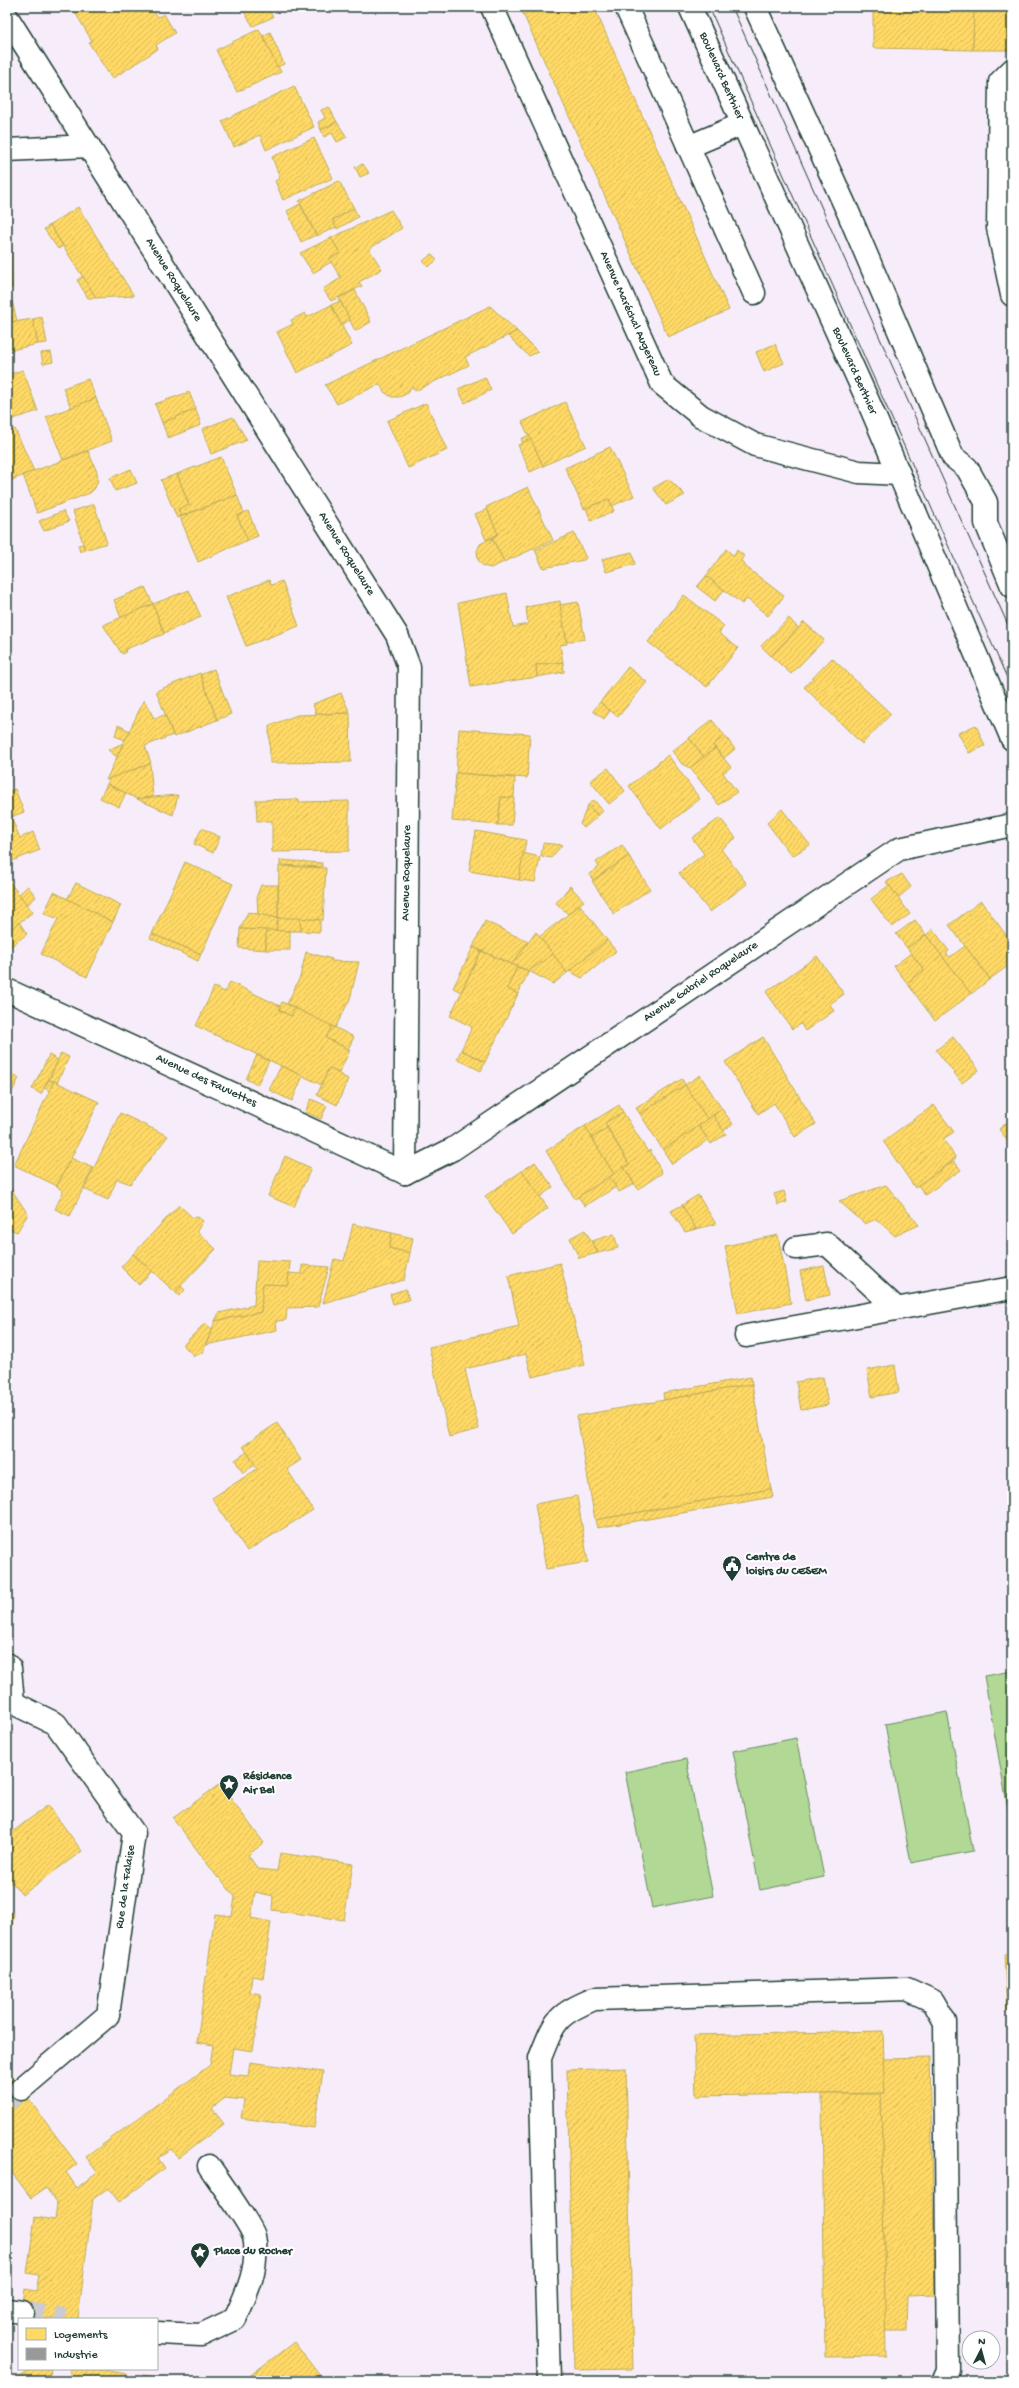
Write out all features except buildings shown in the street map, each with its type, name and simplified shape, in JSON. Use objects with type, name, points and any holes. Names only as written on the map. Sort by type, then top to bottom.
[{"type":"street","name":"Avenue Maréchal Augereau","points":[[492,7],[662,384],[701,416],[755,445],[859,472],[899,474]]},
{"type":"street","points":[[626,7],[754,293]]},
{"type":"street","name":"Boulevard Berthier","points":[[690,7],[899,474],[1012,739]]},
{"type":"street","points":[[754,7],[848,212],[953,457],[967,468],[986,502],[986,523],[1012,586]]},
{"type":"street","name":"Avenue Roquelaure","points":[[7,17],[397,635],[409,667],[404,1173]]},
{"type":"street","points":[[1006,76],[998,228],[1007,237],[1012,295]]},
{"type":"street","points":[[688,147],[742,124]]},
{"type":"street","points":[[7,150],[89,146]]},
{"type":"street","name":"Avenue Gabriel Roquelaure","points":[[404,1173],[453,1149],[899,849],[1012,825]]},
{"type":"street","name":"Avenue des Fauvettes","points":[[7,990],[404,1173]]},
{"type":"street","points":[[796,1248],[827,1244],[896,1308]]},
{"type":"street","points":[[746,1336],[1012,1288]]},
{"type":"street","points":[[7,1664],[10,1668],[10,1701]]},
{"type":"street","name":"Rue de la Falaise","points":[[10,1701],[56,1724],[134,1833],[108,2015],[21,2089]]},
{"type":"street","points":[[549,2381],[540,2058],[552,2027],[568,2010],[594,2000],[907,1989],[933,2001],[945,2022],[948,2370],[943,2381]]},
{"type":"street","points":[[158,2333],[201,2335],[235,2319],[250,2287],[255,2256],[254,2234],[209,2166]]},
{"type":"green space","points":[[1012,1671],[1012,1831],[984,1676]]},
{"type":"green space","points":[[947,1712],[973,1851],[911,1863],[885,1724]]},
{"type":"green space","points":[[796,1738],[824,1877],[760,1890],[733,1751]]},
{"type":"green space","points":[[686,1759],[713,1896],[652,1908],[625,1772]]},
{"type":"tunnel","points":[[7,2100],[21,2089]]},
{"type":"tunnel","points":[[22,2312],[59,2318]]},
{"type":"tram line","points":[[709,7],[1012,689]]},
{"type":"tram line","points":[[732,7],[1012,634]]},
{"type":"place","name":"Centre de loisirs du CESEM","points":[[732,1582]]},
{"type":"place","name":"Résidence Air Bel","points":[[229,1801]]},
{"type":"place","name":"Place du Rocher","points":[[200,2269]]}]
